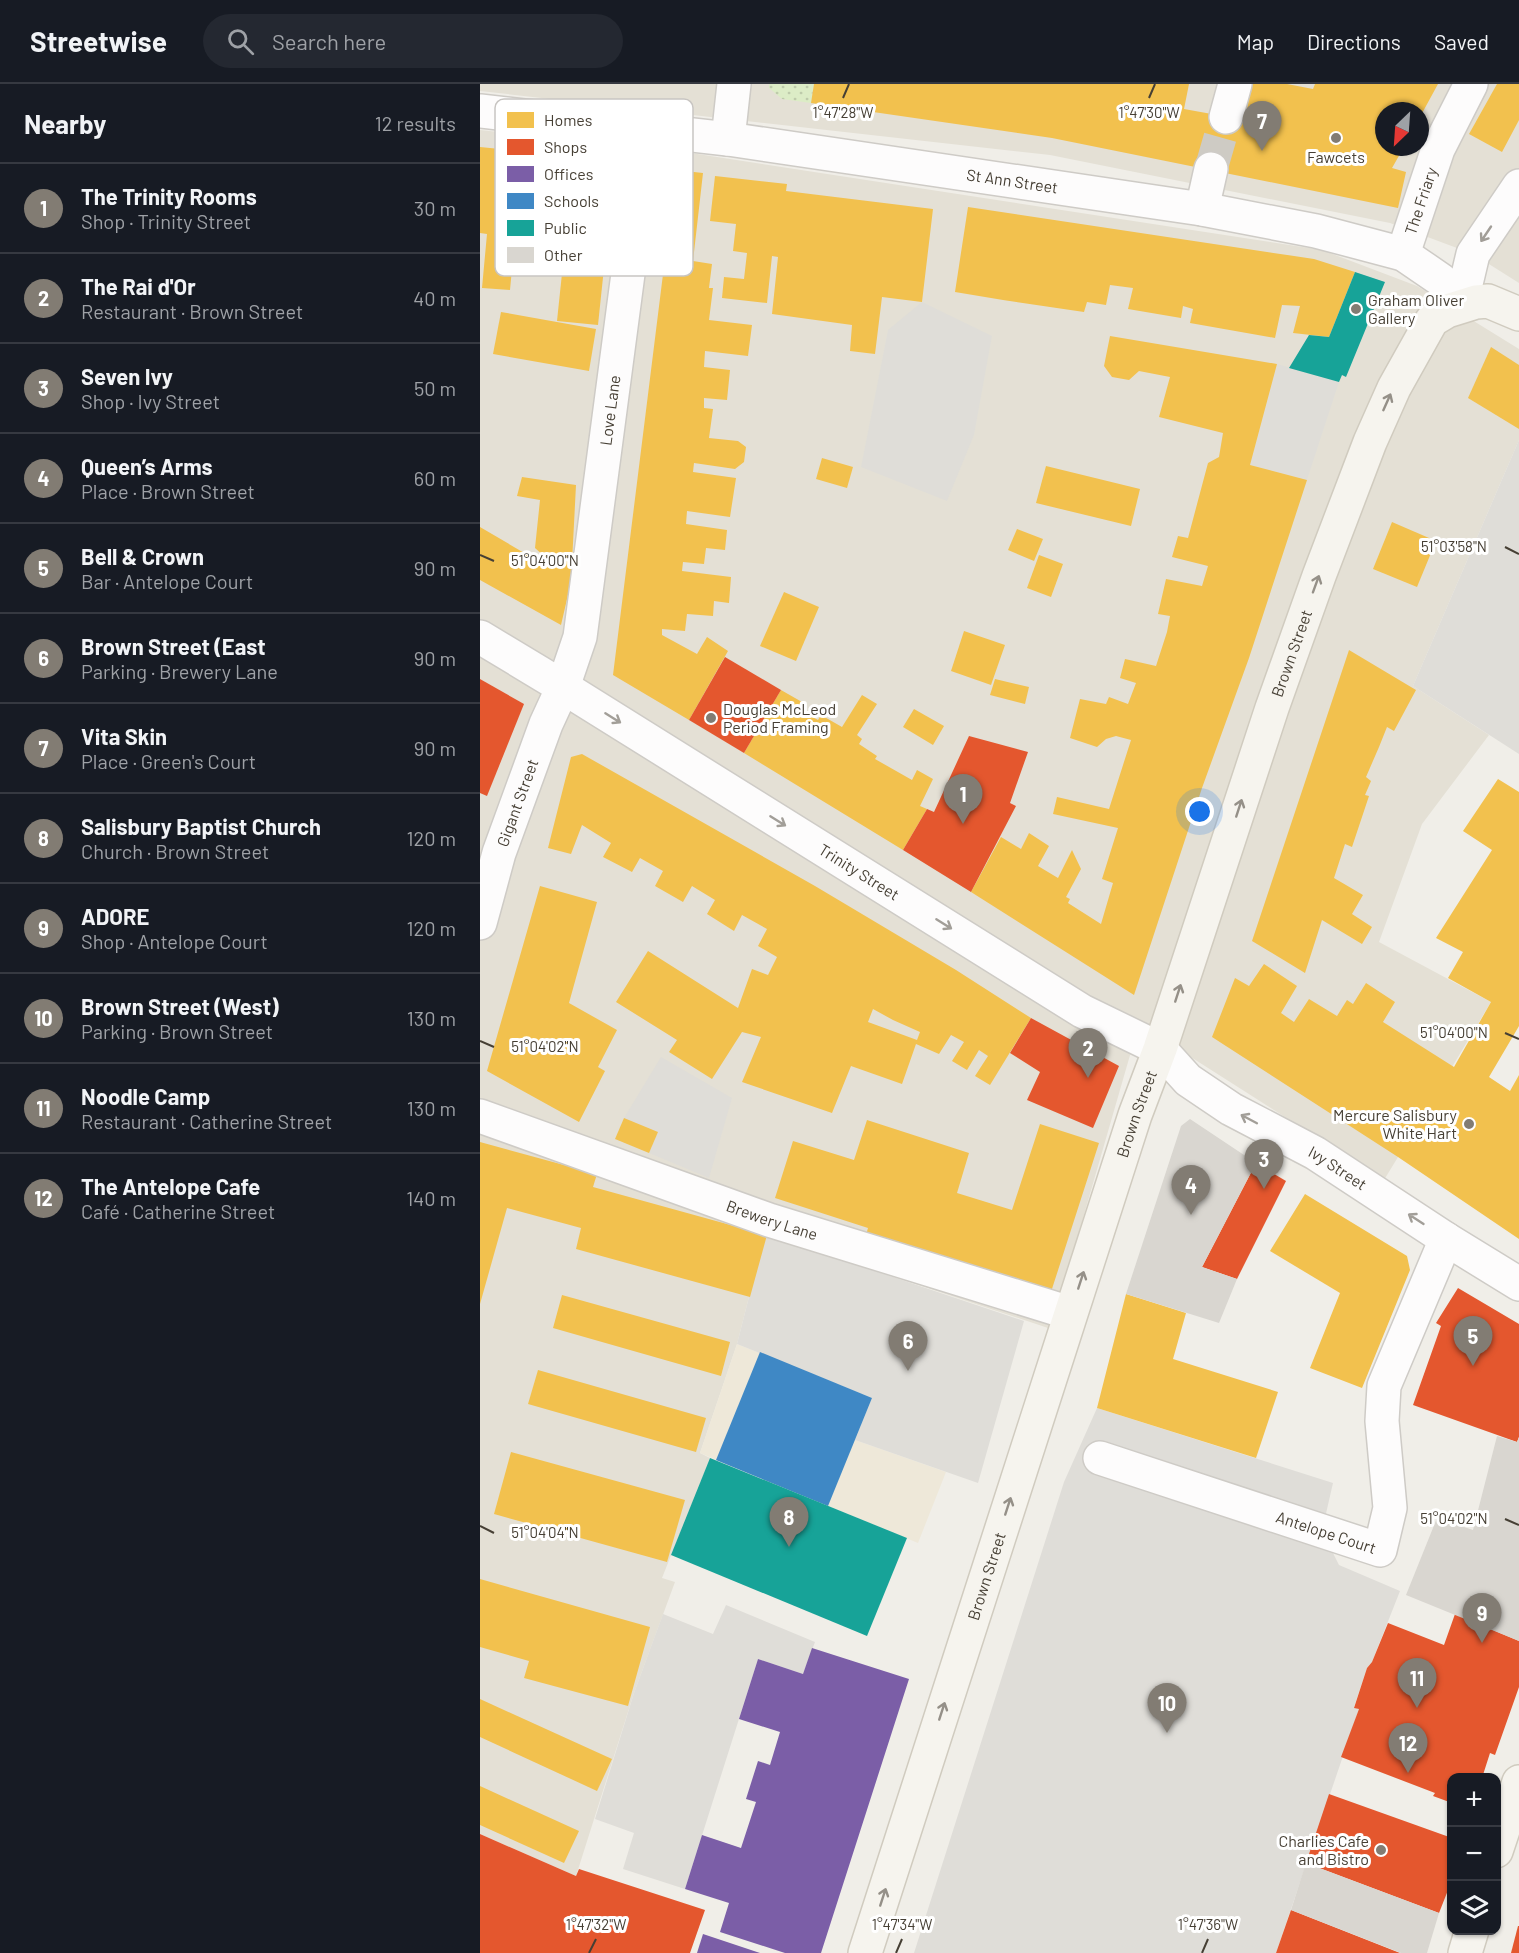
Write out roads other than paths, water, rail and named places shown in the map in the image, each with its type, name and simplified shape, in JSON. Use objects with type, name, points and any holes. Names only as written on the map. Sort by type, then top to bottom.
[{"type":"street","points":[[728,139],[734,84]]},
{"type":"street","points":[[1226,117],[1235,84]]},
{"type":"street","name":"The Friary","points":[[1403,254],[1438,149],[1471,84]]},
{"type":"street","name":"St Ann Street","points":[[480,111],[495,113]]},
{"type":"street","name":"St Ann Street","points":[[693,135],[1202,209],[1316,231],[1403,254],[1441,280],[1461,305]]},
{"type":"street","points":[[1202,209],[1212,169]]},
{"type":"street","points":[[1519,186],[1473,254],[1461,305],[1488,301],[1519,314]]},
{"type":"street","name":"Love Lane","points":[[563,687],[580,636],[628,276]]},
{"type":"street","name":"Brown Street","points":[[865,1953],[1070,1313],[1272,708],[1370,442],[1394,387],[1432,320],[1461,305]]},
{"type":"street","name":"Trinity Street","points":[[480,637],[1082,1011],[1160,1049]]},
{"type":"street","name":"Gigant Street","points":[[480,923],[499,853],[546,724],[563,687]]},
{"type":"street","name":"Ivy Street","points":[[1160,1049],[1188,1080],[1231,1109],[1315,1153],[1519,1284]]},
{"type":"street","name":"Brewery Lane","points":[[480,1116],[769,1220],[1070,1313]]},
{"type":"street","name":"Antelope Court","points":[[1101,1458],[1380,1550],[1390,1508],[1382,1421],[1383,1386],[1446,1239]]},
{"type":"street","points":[[1506,1841],[1519,1782]]},
{"type":"street","points":[[1466,1953],[1471,1935]]},
{"type":"tunnel","points":[[1211,169],[1226,117]]},
{"type":"place","name":"Fawcets","points":[[1336,138]]},
{"type":"place","name":"Vita Skin","points":[[1262,151]]},
{"type":"place","name":"Graham Oliver Gallery","points":[[1356,309]]},
{"type":"place","name":"Douglas McLeod Period Framing","points":[[711,718]]},
{"type":"place","name":"The Trinity Rooms","points":[[963,824]]},
{"type":"place","name":"The Rai d'Or","points":[[1088,1078]]},
{"type":"place","name":"Mercure Salisbury White Hart","points":[[1469,1124]]},
{"type":"place","name":"Seven Ivy","points":[[1264,1189]]},
{"type":"place","name":"Queen’s Arms","points":[[1191,1215]]},
{"type":"place","name":"Bell & Crown","points":[[1473,1366]]},
{"type":"place","name":"Brown Street (East","points":[[908,1371]]},
{"type":"place","name":"Salisbury Baptist Church","points":[[789,1547]]},
{"type":"place","name":"ADORE","points":[[1482,1643]]},
{"type":"place","name":"Noodle Camp","points":[[1417,1708]]},
{"type":"place","name":"Brown Street (West)","points":[[1167,1733]]},
{"type":"place","name":"The Antelope Cafe","points":[[1408,1773]]},
{"type":"place","name":"Charlies Cafe and Bistro","points":[[1381,1850]]}]
